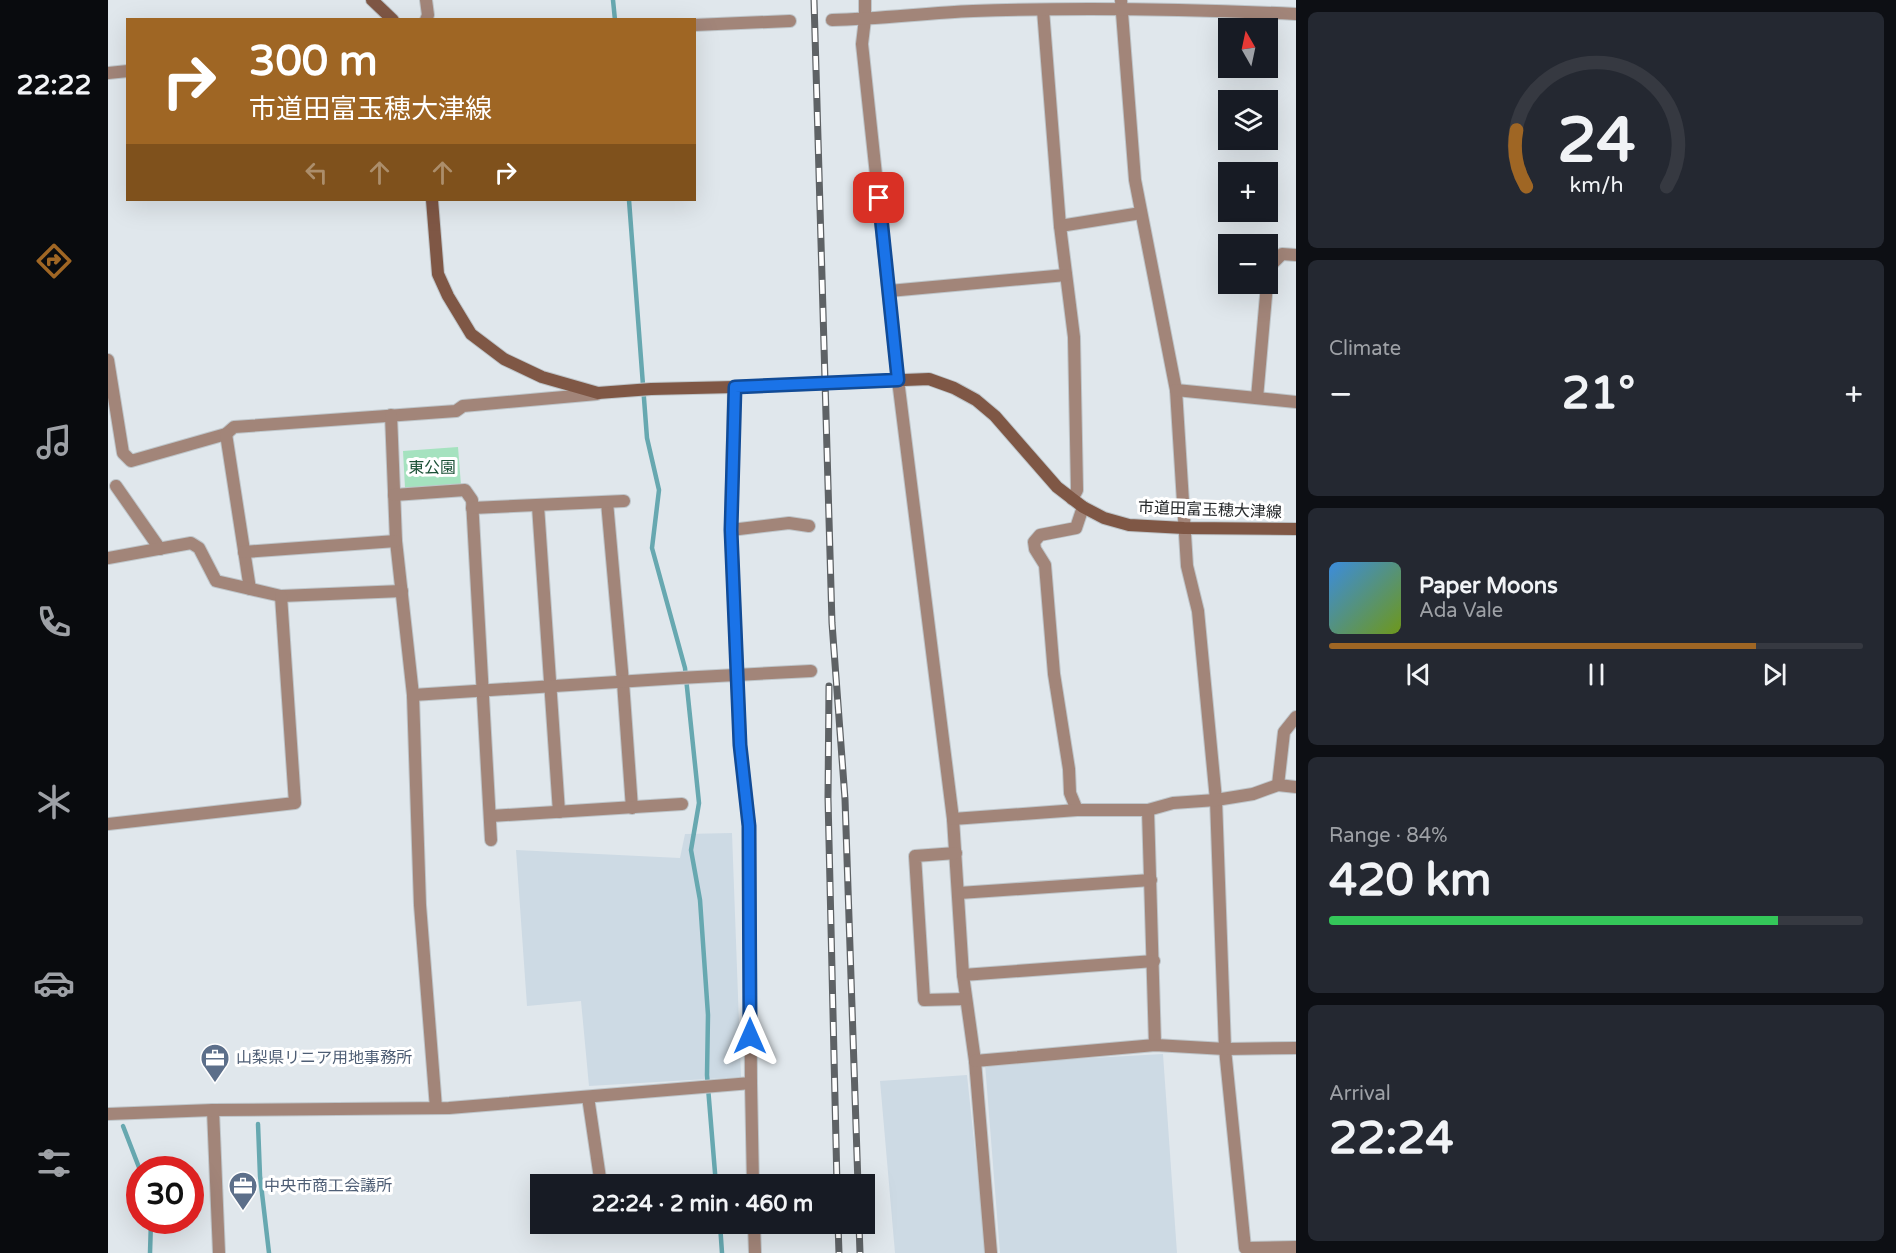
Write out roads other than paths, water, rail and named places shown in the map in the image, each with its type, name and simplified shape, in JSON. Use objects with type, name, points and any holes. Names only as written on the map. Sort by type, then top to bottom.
[{"type":"street","points":[[372,0],[391,18]]},
{"type":"street","points":[[426,0],[427,18]]},
{"type":"street","points":[[865,0],[862,44],[898,380],[953,819],[963,975],[975,1062],[991,1253]]},
{"type":"street","points":[[832,20],[1121,5],[1296,14]]},
{"type":"street","points":[[1121,5],[1135,180],[1176,390],[1187,566],[1198,610],[1216,800],[1226,1049],[1245,1248],[1267,1250],[1296,1247]]},
{"type":"street","points":[[1043,10],[1060,226],[1074,337],[1077,490],[1072,499]]},
{"type":"street","points":[[696,25],[790,21]]},
{"type":"street","points":[[108,73],[126,71]]},
{"type":"street","name":"市道田富玉穂大津線","points":[[432,201],[438,274],[448,296],[471,334],[504,359],[542,377],[598,393],[929,379],[954,388],[976,400],[995,416],[1041,470],[1072,499],[1104,518],[1129,525],[1296,529]]},
{"type":"street","points":[[1060,226],[1141,213]]},
{"type":"street","points":[[1278,258],[1282,254],[1296,255]]},
{"type":"street","points":[[889,291],[1066,275]]},
{"type":"street","points":[[1257,398],[1266,294]]},
{"type":"street","points":[[108,360],[123,453],[131,461],[226,434],[234,427],[456,411],[463,406],[598,393]]},
{"type":"street","points":[[735,387],[731,530],[740,745],[749,826],[753,1174]]},
{"type":"street","points":[[1176,390],[1296,402]]},
{"type":"street","points":[[391,416],[396,541],[413,695],[420,904],[436,1108]]},
{"type":"street","points":[[226,434],[250,589]]},
{"type":"street","points":[[116,486],[160,549]]},
{"type":"street","points":[[394,495],[465,490],[472,500],[491,840]]},
{"type":"street","points":[[472,508],[624,501]]},
{"type":"street","points":[[608,502],[632,808]]},
{"type":"street","points":[[538,506],[559,812]]},
{"type":"street","points":[[1077,810],[1070,793],[1069,769],[1054,674],[1045,565],[1035,549],[1034,542],[1040,535],[1076,528],[1083,507]]},
{"type":"street","points":[[731,530],[789,523],[809,525]]},
{"type":"street","points":[[244,552],[396,541]]},
{"type":"street","points":[[108,558],[191,543],[199,548],[216,580],[250,589],[281,596],[402,591]]},
{"type":"street","points":[[108,824],[295,803],[281,596]]},
{"type":"street","points":[[413,695],[811,671]]},
{"type":"street","points":[[1278,785],[1284,732],[1296,717]]},
{"type":"street","points":[[953,819],[1077,810],[1148,810],[1173,802],[1216,800],[1253,794],[1278,785],[1295,789]]},
{"type":"street","points":[[491,816],[682,804]]},
{"type":"street","points":[[1148,810],[1155,1045]]},
{"type":"street","points":[[956,853],[915,856],[924,1000],[966,999]]},
{"type":"street","points":[[959,893],[1150,880]]},
{"type":"street","points":[[963,975],[1154,961]]},
{"type":"street","points":[[975,1062],[1155,1045],[1226,1049],[1296,1048]]},
{"type":"street","points":[[108,1114],[213,1110],[436,1108],[588,1097],[715,1084],[751,1083]]},
{"type":"street","points":[[588,1097],[599,1174]]},
{"type":"street","points":[[213,1110],[219,1253]]},
{"type":"street","points":[[754,1234],[755,1253]]},
{"type":"waterway","points":[[613,0],[615,18]]},
{"type":"waterway","points":[[629,201],[647,438],[659,490],[652,548],[685,668],[699,803],[691,850],[700,900],[708,1015],[707,1075],[715,1174]]},
{"type":"waterway","points":[[258,1124],[260,1176],[269,1253]]},
{"type":"waterway","points":[[123,1126],[135,1156]]},
{"type":"waterway","points":[[150,1253],[151,1234]]},
{"type":"waterway","points":[[721,1234],[722,1253]]},
{"type":"railway","points":[[814,0],[832,623],[845,799],[858,1174]]},
{"type":"railway","points":[[829,686],[828,798],[837,1174]]},
{"type":"railway","points":[[838,1234],[839,1253]]},
{"type":"railway","points":[[859,1234],[860,1253]]},
{"type":"place","name":"山梨県リニア用地事務所","points":[[215,1084]]},
{"type":"place","name":"中央市商工会議所","points":[[243,1212]]},
{"type":"park label","name":"東公園","points":[[432,468]]}]
